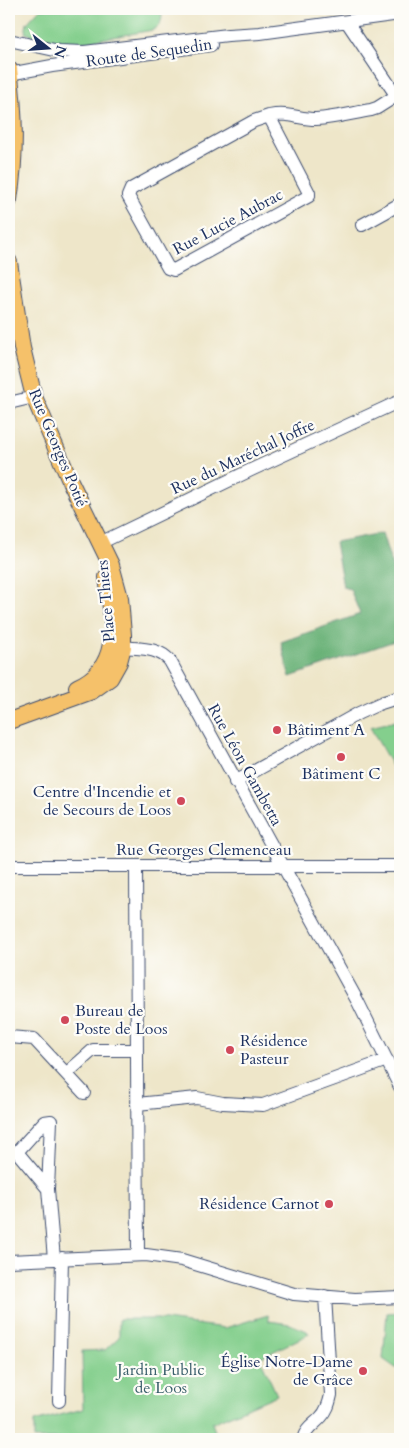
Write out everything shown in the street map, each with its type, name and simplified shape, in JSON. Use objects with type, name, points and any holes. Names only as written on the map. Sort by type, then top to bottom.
[{"type":"main road","points":[[9,70],[14,107],[15,144],[9,200]]},
{"type":"main road","points":[[9,178],[9,216]]},
{"type":"main road","name":"Rue Georges Potié","points":[[9,262],[22,348],[34,397],[100,543]]},
{"type":"main road","name":"Place Thiers","points":[[98,681],[116,669],[123,647],[118,588],[111,565],[100,543]]},
{"type":"main road","name":"Place Thiers","points":[[98,681],[112,642],[108,588],[100,543]]},
{"type":"main road","points":[[9,713],[74,688],[98,681]]},
{"type":"main road","points":[[9,721],[92,691],[98,681]]},
{"type":"street","name":"Route de Sequedin","points":[[9,40],[53,50],[77,52],[348,22],[382,13],[400,14]]},
{"type":"street","points":[[348,22],[398,99]]},
{"type":"street","name":"Route de Sequedin","points":[[9,74],[62,64],[210,46],[260,33]]},
{"type":"street","name":"Rue Lucie Aubrac","points":[[269,116],[309,196],[174,270],[168,268],[128,196],[131,189],[254,121],[269,116],[289,114],[306,118],[321,118],[371,110],[398,99]]},
{"type":"street","points":[[362,225],[400,204]]},
{"type":"street","points":[[9,404],[34,397]]},
{"type":"street","name":"Rue du Maréchal Joffre","points":[[100,543],[251,470],[400,402]]},
{"type":"street","name":"Rue Léon Gambetta","points":[[123,647],[154,651],[170,661],[358,1002],[400,1087]]},
{"type":"street","points":[[235,782],[359,713],[381,702],[400,697]]},
{"type":"street","name":"Rue Georges Clemenceau","points":[[9,866],[400,866]]},
{"type":"street","points":[[136,867],[138,1255]]},
{"type":"street","points":[[9,1037],[34,1039],[84,1094]]},
{"type":"street","points":[[67,1074],[92,1050],[137,1050]]},
{"type":"street","points":[[137,1104],[193,1098],[222,1103],[267,1104],[387,1060]]},
{"type":"street","points":[[48,1189],[18,1152],[44,1122],[51,1122],[48,1189],[58,1258],[59,1400]]},
{"type":"street","points":[[9,1261],[138,1255],[182,1260],[284,1292],[301,1295],[355,1299],[400,1297]]},
{"type":"street","points":[[303,1439],[304,1433],[326,1411],[331,1395],[325,1296]]},
{"type":"green space","points":[[40,9],[80,9],[89,12],[101,11],[101,9],[161,9],[162,18],[160,24],[153,30],[78,43],[59,43],[25,33],[27,23]]},
{"type":"green space","points":[[382,533],[394,572],[400,571],[400,639],[290,677],[281,642],[360,614],[350,589],[343,587],[335,542]]},
{"type":"green space","points":[[400,720],[400,780],[370,727]]},
{"type":"green space","points":[[400,1312],[400,1371],[383,1359],[387,1313]]},
{"type":"green space","name":"Jardin Public de Loos","points":[[268,1315],[269,1321],[290,1324],[307,1331],[309,1334],[260,1358],[277,1395],[212,1423],[218,1439],[34,1439],[34,1422],[83,1409],[82,1351],[105,1350],[119,1337],[119,1319],[158,1319],[225,1328]]},
{"type":"place","name":"Bâtiment A","points":[[277,730]]},
{"type":"place","name":"Bâtiment C","points":[[341,757]]},
{"type":"place","name":"Centre d'Incendie et de Secours de Loos","points":[[181,801]]},
{"type":"place","name":"Bureau de Poste de Loos","points":[[65,1020]]},
{"type":"place","name":"Résidence Pasteur","points":[[230,1050]]},
{"type":"place","name":"Résidence Carnot","points":[[329,1204]]},
{"type":"place","name":"Église Notre-Dame de Grâce","points":[[363,1371]]}]
